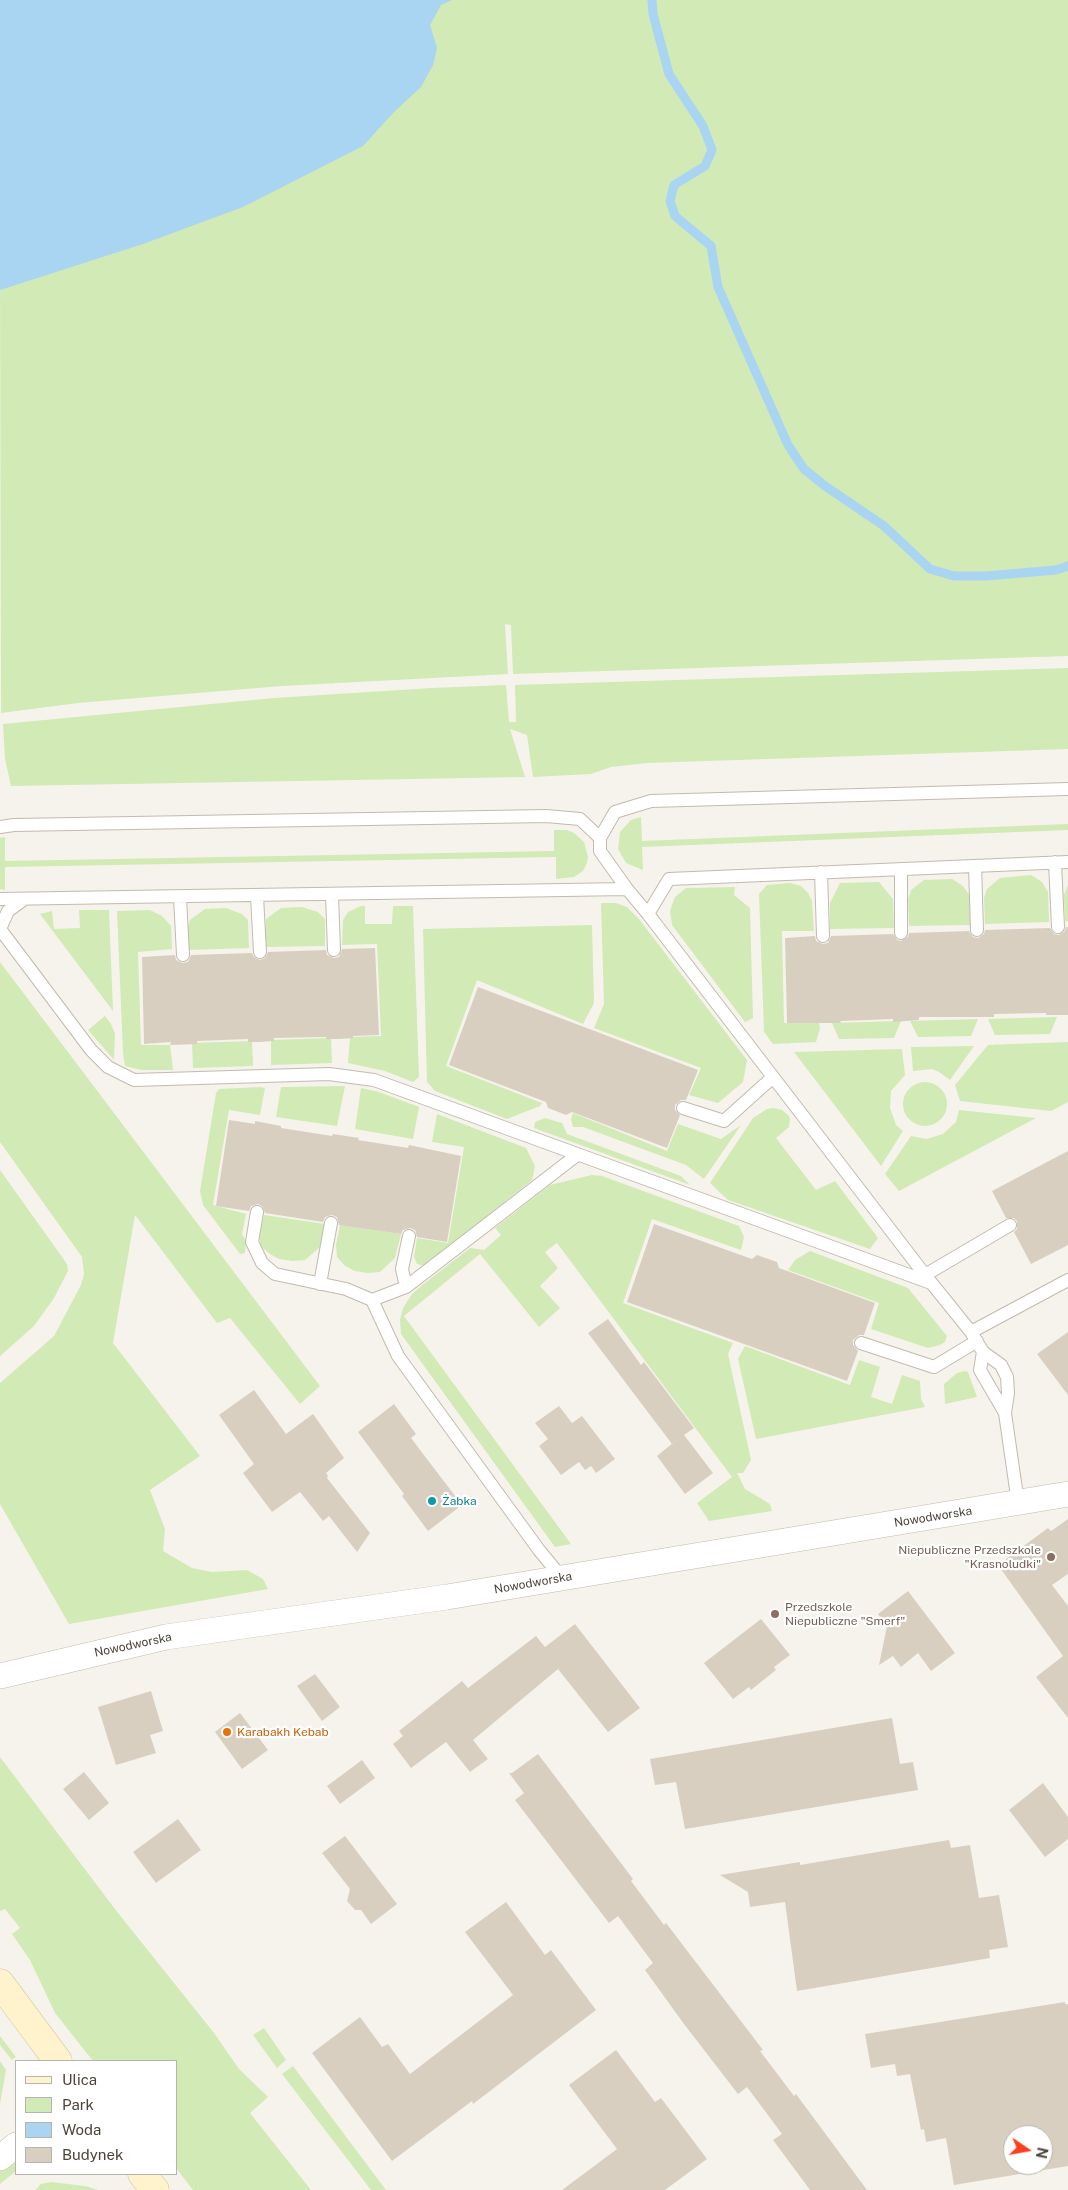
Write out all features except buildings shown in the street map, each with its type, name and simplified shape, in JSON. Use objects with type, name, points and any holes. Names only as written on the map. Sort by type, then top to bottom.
[{"type":"street","name":"Nowodworska","points":[[0,1676],[166,1637],[447,1597],[1068,1494]]},
{"type":"street","points":[[0,1983],[57,2060]]},
{"type":"street","points":[[0,2158],[15,2146]]},
{"type":"street","points":[[143,2175],[155,2190]]},
{"type":"lane","points":[[1018,1503],[1005,1413],[1008,1393],[1007,1377],[1001,1366],[977,1342],[627,889],[600,851],[600,838],[615,812],[651,801],[1068,789]]},
{"type":"lane","points":[[0,827],[14,825],[546,816],[580,819],[600,838]]},
{"type":"lane","points":[[1055,862],[1058,927]]},
{"type":"lane","points":[[648,914],[669,879],[1068,862]]},
{"type":"lane","points":[[976,866],[977,930]]},
{"type":"lane","points":[[901,869],[901,933]]},
{"type":"lane","points":[[821,872],[823,936]]},
{"type":"lane","points":[[0,899],[627,889]]},
{"type":"lane","points":[[332,894],[334,950]]},
{"type":"lane","points":[[257,896],[260,952]]},
{"type":"lane","points":[[180,897],[183,955]]},
{"type":"lane","points":[[23,900],[8,911],[0,929],[91,1050],[108,1067],[134,1080],[330,1074],[374,1080],[577,1156],[928,1279]]},
{"type":"lane","points":[[683,1108],[724,1121],[773,1077]]},
{"type":"lane","points":[[372,1300],[406,1287],[577,1156]]},
{"type":"lane","points":[[256,1212],[252,1242],[262,1263],[275,1274],[346,1289],[372,1300],[398,1356],[539,1550],[562,1578]]},
{"type":"lane","points":[[320,1284],[331,1223]]},
{"type":"lane","points":[[928,1279],[1010,1225]]},
{"type":"lane","points":[[406,1287],[402,1269],[409,1236]]},
{"type":"lane","points":[[861,1343],[934,1367],[977,1342],[1068,1280]]},
{"type":"lane","points":[[977,1342],[980,1370],[1005,1413]]},
{"type":"green space","points":[[384,0],[1068,0],[1068,656],[513,674],[511,625],[505,624],[508,674],[282,686],[78,703],[1,713],[0,265]]},
{"type":"green space","points":[[1068,668],[1068,749],[647,763],[611,767],[591,774],[533,777],[527,735],[510,729],[525,777],[11,786],[5,759],[3,724],[274,698],[506,685],[509,722],[516,722],[515,685]]},
{"type":"green space","points":[[641,817],[642,841],[1068,824],[1068,830],[642,847],[643,870],[626,863],[618,849],[620,832],[631,820]]},
{"type":"green space","points":[[554,830],[567,830],[574,833],[584,842],[588,857],[587,863],[583,871],[574,877],[556,879],[556,857],[5,867],[5,890],[0,889],[0,838],[5,837],[5,861],[554,851]]},
{"type":"green space","points":[[1031,875],[1042,882],[1048,892],[1049,922],[985,924],[984,898],[987,889],[1000,878]]},
{"type":"green space","points":[[952,879],[963,886],[970,896],[970,925],[909,926],[908,900],[911,890],[924,880]]},
{"type":"green space","points":[[879,882],[893,899],[894,928],[830,929],[830,903],[840,883]]},
{"type":"green space","points":[[790,883],[801,886],[808,893],[812,901],[814,931],[782,931],[784,1023],[819,1023],[820,1028],[816,1042],[773,1044],[764,1032],[759,894],[767,885]]},
{"type":"green space","points":[[1068,885],[1068,921],[1065,921],[1064,895]]},
{"type":"green space","points":[[735,887],[734,895],[750,908],[753,1018],[745,1022],[672,925],[670,911],[675,897],[686,888]]},
{"type":"green space","points":[[601,903],[616,903],[627,907],[639,919],[747,1060],[743,1082],[718,1103],[689,1095],[701,1068],[594,1028],[604,1004]]},
{"type":"green space","points":[[365,906],[365,924],[392,924],[393,906],[413,906],[419,1077],[413,1082],[385,1071],[348,1063],[350,1037],[381,1036],[377,944],[342,945],[343,920],[348,912]]},
{"type":"green space","points":[[302,907],[318,912],[325,919],[325,946],[265,947],[266,919],[281,908]]},
{"type":"green space","points":[[226,908],[242,914],[248,920],[249,948],[189,950],[188,927],[190,920],[205,909]]},
{"type":"green space","points":[[79,910],[109,910],[113,1011],[40,914],[52,911],[54,929],[80,928]]},
{"type":"green space","points":[[150,910],[162,916],[171,926],[172,949],[138,952],[141,1045],[170,1045],[173,1070],[141,1070],[125,1066],[123,1053],[117,911]]},
{"type":"green space","points":[[592,925],[594,1003],[583,1024],[477,980],[446,1066],[542,1103],[540,1106],[507,1119],[435,1091],[427,1082],[423,929]]},
{"type":"green space","points":[[0,962],[320,1386],[300,1404],[230,1318],[217,1323],[135,1215],[113,1343],[200,1456],[150,1490],[165,1529],[163,1551],[192,1568],[212,1572],[247,1570],[263,1579],[268,1589],[69,1624],[0,1504],[0,1383],[54,1336],[81,1285],[84,1274],[82,1257],[0,1142]]},
{"type":"green space","points":[[105,1016],[115,1034],[114,1060],[88,1030]]},
{"type":"green space","points":[[1057,1017],[1050,1034],[995,1035],[988,1019]]},
{"type":"green space","points":[[978,1019],[971,1036],[918,1037],[910,1021]]},
{"type":"green space","points":[[901,1021],[894,1038],[839,1039],[832,1023]]},
{"type":"green space","points":[[331,1038],[332,1063],[271,1065],[271,1040]]},
{"type":"green space","points":[[252,1041],[253,1066],[193,1068],[192,1043]]},
{"type":"green space","points":[[1068,1042],[1068,1102],[1051,1111],[960,1101],[955,1085],[988,1045]]},
{"type":"green space","points":[[974,1046],[950,1080],[932,1069],[913,1071],[911,1047]]},
{"type":"green space","points":[[902,1049],[905,1075],[891,1091],[890,1108],[896,1125],[903,1131],[881,1166],[794,1052]]},
{"type":"green space","points":[[921,1082],[929,1082],[941,1088],[947,1104],[941,1120],[929,1126],[921,1126],[909,1120],[903,1108],[903,1100],[909,1088]]},
{"type":"green space","points":[[345,1086],[337,1126],[276,1117],[281,1087]]},
{"type":"green space","points":[[265,1088],[260,1115],[229,1110],[213,1205],[246,1214],[242,1234],[246,1241],[245,1253],[240,1254],[203,1205],[200,1191],[216,1093],[219,1089]]},
{"type":"green space","points":[[361,1088],[379,1092],[419,1107],[413,1139],[355,1129]]},
{"type":"green space","points":[[767,1109],[782,1110],[789,1116],[790,1120],[789,1127],[776,1138],[816,1190],[835,1181],[878,1238],[870,1249],[728,1200],[710,1183],[753,1118]]},
{"type":"green space","points":[[959,1110],[1036,1118],[899,1191],[885,1174],[911,1136],[926,1139],[943,1134],[956,1122]]},
{"type":"green space","points":[[573,1113],[667,1151],[678,1124],[721,1139],[741,1125],[704,1179],[686,1165],[583,1127],[573,1127],[571,1119]]},
{"type":"green space","points":[[437,1114],[526,1148],[535,1166],[532,1180],[425,1266],[417,1264],[414,1257],[417,1238],[448,1243],[464,1147],[432,1142]]},
{"type":"green space","points":[[545,1118],[562,1123],[567,1134],[681,1176],[690,1185],[534,1128],[535,1122]]},
{"type":"green space","points":[[0,1170],[67,1264],[68,1271],[54,1298],[34,1326],[0,1356]]},
{"type":"green space","points":[[592,1175],[602,1176],[739,1226],[744,1237],[741,1250],[652,1219],[623,1303],[733,1343],[728,1354],[751,1460],[743,1473],[737,1473],[745,1489],[770,1504],[772,1511],[709,1521],[697,1503],[732,1477],[557,1243],[545,1252],[558,1268],[540,1286],[560,1308],[539,1327],[480,1254],[404,1316],[571,1544],[555,1547],[401,1334],[400,1320],[403,1308],[412,1294],[421,1286],[470,1248],[484,1250],[501,1235],[495,1228],[550,1185]]},
{"type":"green space","points":[[264,1215],[325,1224],[320,1247],[305,1260],[279,1259],[270,1254],[260,1246],[260,1234]]},
{"type":"green space","points":[[340,1225],[401,1234],[395,1258],[380,1272],[355,1271],[345,1266],[337,1257],[336,1245]]},
{"type":"green space","points":[[810,1251],[908,1288],[947,1336],[945,1342],[928,1348],[871,1329],[879,1303],[788,1270],[795,1260]]},
{"type":"green space","points":[[745,1346],[850,1385],[859,1360],[880,1367],[871,1397],[892,1404],[902,1375],[920,1381],[921,1399],[925,1407],[756,1439],[738,1359]]},
{"type":"green space","points":[[968,1372],[977,1397],[945,1404],[944,1384],[957,1373]]},
{"type":"green space","points":[[0,1757],[118,1913],[214,2033],[239,2069],[268,2097],[250,2113],[311,2190],[193,2190],[178,2171],[178,2060],[92,2060],[55,2013],[30,1960],[12,1934],[20,1928],[5,1909],[0,1911]]},
{"type":"green space","points":[[264,2028],[286,2060],[277,2068],[253,2035]]},
{"type":"green space","points":[[0,2036],[16,2057],[12,2060],[0,2045]]},
{"type":"green space","points":[[0,2061],[6,2070],[0,2104]]},
{"type":"green space","points":[[293,2066],[386,2190],[371,2190],[282,2074]]},
{"type":"green space","points":[[15,2158],[15,2172],[0,2184],[0,2170]]},
{"type":"green space","points":[[51,2182],[85,2186],[98,2190],[35,2190],[41,2184]]},
{"type":"water","points":[[0,0],[452,0],[441,5],[430,25],[437,48],[433,65],[421,87],[393,113],[363,146],[243,207],[143,244],[0,290]]},
{"type":"waterway","points":[[652,0],[653,14],[669,74],[703,126],[712,150],[705,166],[674,185],[670,201],[675,216],[711,246],[718,287],[788,445],[804,469],[825,486],[884,526],[930,569],[954,576],[986,576],[1056,570],[1068,566]]},
{"type":"place","name":"Żabka","points":[[432,1501]]},
{"type":"place","name":"Niepubliczne Przedszkole \"Krasnoludki\"","points":[[1051,1557]]},
{"type":"place","name":"Przedszkole Niepubliczne \"Smerf\"","points":[[775,1614]]},
{"type":"place","name":"Karabakh Kebab","points":[[227,1732]]}]
